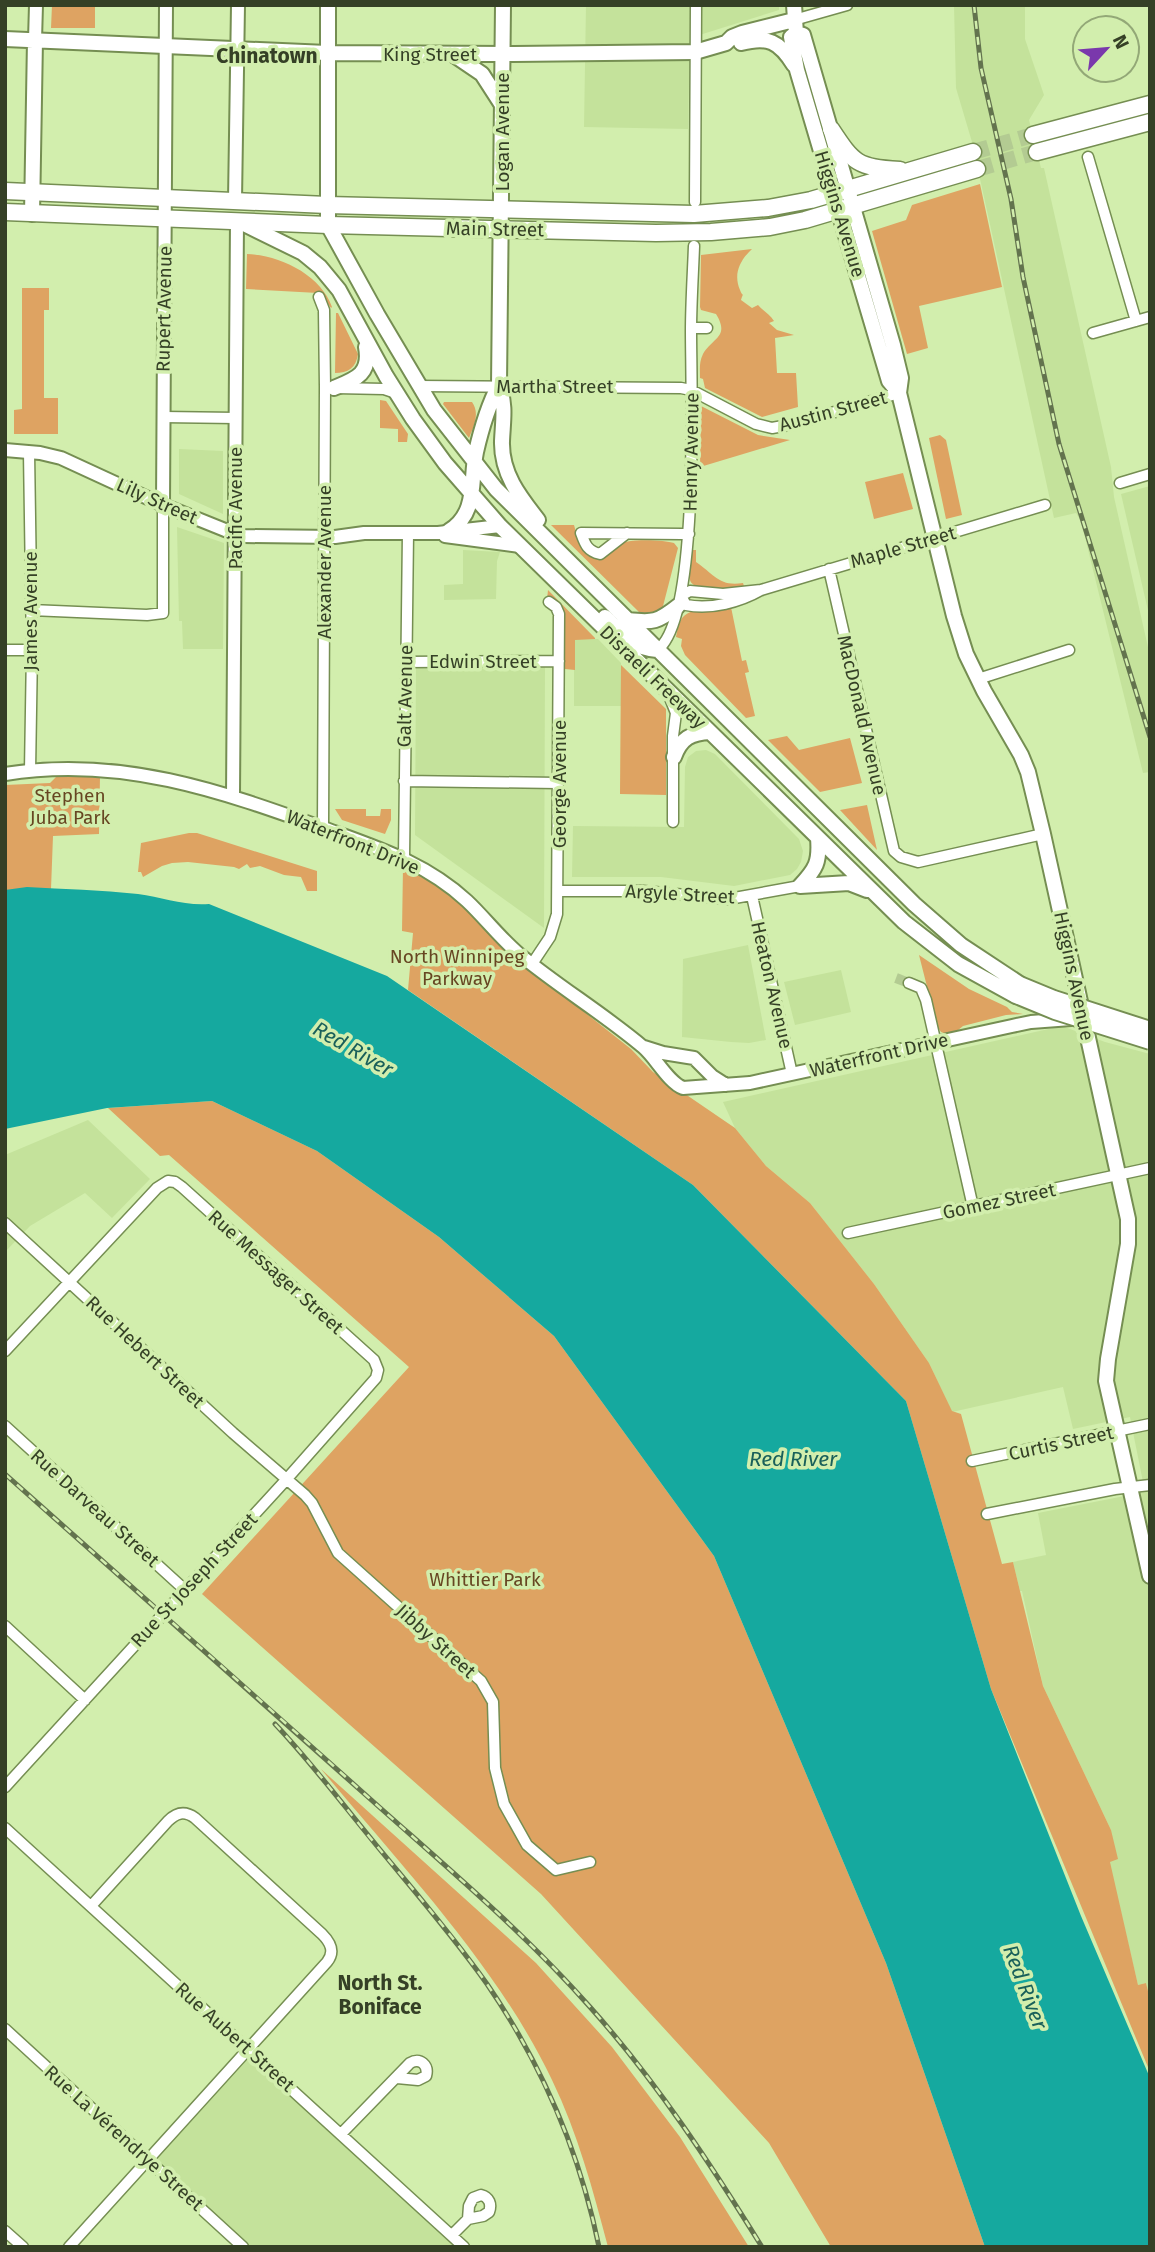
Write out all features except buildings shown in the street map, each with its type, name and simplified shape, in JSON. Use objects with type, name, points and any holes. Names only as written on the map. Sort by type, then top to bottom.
[{"type":"main road","points":[[327,205],[328,5]]},
{"type":"main road","name":"Logan Avenue","points":[[503,5],[499,386],[504,401],[502,451],[508,477],[516,491],[580,573]]},
{"type":"main road","name":"King Street","points":[[5,39],[327,53],[695,52],[726,43],[742,33],[795,19]]},
{"type":"main road","name":"Higgins Avenue","points":[[795,19],[791,37],[797,70],[844,200]]},
{"type":"main road","name":"Higgins Avenue","points":[[795,19],[803,35],[831,129],[844,200],[889,381],[899,393],[954,616],[966,654],[1028,772],[1043,834],[1129,1228],[1106,1374],[1116,1432],[1150,1576]]},
{"type":"main road","points":[[726,43],[735,45],[756,39],[775,43],[788,55],[797,70]]},
{"type":"main road","points":[[32,214],[35,40]]},
{"type":"main road","points":[[453,54],[477,69],[491,86],[502,107]]},
{"type":"main road","points":[[1150,104],[1035,143],[1150,122]]},
{"type":"main road","points":[[831,129],[849,156],[860,164],[909,171]]},
{"type":"main road","name":"Main Street","points":[[5,212],[328,225],[711,232],[770,227],[844,200],[909,171],[973,152]]},
{"type":"main road","name":"Main Street","points":[[5,191],[327,205],[694,214],[844,200],[977,169]]},
{"type":"main road","name":"Disraeli Freeway","points":[[327,205],[328,225],[419,386],[453,437],[496,489],[936,925],[1018,990],[1055,1012],[1150,1042]]},
{"type":"main road","name":"Disraeli Freeway","points":[[237,221],[303,253],[320,267],[339,290],[396,393],[432,446],[500,526],[873,893],[943,953],[980,978],[1054,998],[1150,1029]]},
{"type":"main road","points":[[329,387],[353,380],[366,367],[369,360],[364,335]]},
{"type":"main road","name":"Logan Avenue","points":[[472,494],[474,462],[492,398],[499,386]]},
{"type":"main road","points":[[444,532],[463,520],[470,507],[472,494]]},
{"type":"main road","points":[[500,526],[521,528],[545,538]]},
{"type":"main road","points":[[571,597],[603,615],[634,644],[643,649],[657,650]]},
{"type":"main road","points":[[628,620],[650,623],[666,616],[679,601]]},
{"type":"main road","points":[[674,757],[686,737],[694,733],[710,732]]},
{"type":"main road","points":[[800,886],[815,868],[819,851],[818,838]]},
{"type":"main road","points":[[800,886],[849,883],[873,893]]},
{"type":"street","points":[[35,40],[36,5]]},
{"type":"street","name":"Rupert Avenue","points":[[31,610],[148,615],[163,612],[166,5]]},
{"type":"street","points":[[235,200],[237,5]]},
{"type":"street","points":[[695,202],[696,5]]},
{"type":"street","name":"King Street","points":[[795,19],[847,5]]},
{"type":"street","points":[[1088,157],[1136,321]]},
{"type":"street","name":"Pacific Avenue","points":[[233,796],[237,221]]},
{"type":"street","name":"Henry Avenue","points":[[657,650],[670,635],[679,601],[689,534],[694,246]]},
{"type":"street","name":"Alexander Avenue","points":[[319,297],[324,310],[329,387],[324,537],[323,828]]},
{"type":"street","points":[[1093,333],[1150,317]]},
{"type":"street","points":[[691,328],[707,328]]},
{"type":"street","name":"Martha Street","points":[[419,386],[644,387],[691,390]]},
{"type":"street","points":[[329,387],[384,389],[396,393]]},
{"type":"street","name":"Austin Street","points":[[691,390],[756,424],[772,428],[899,393]]},
{"type":"street","points":[[163,417],[236,418]]},
{"type":"street","name":"Lily Street","points":[[5,450],[61,458],[163,505],[244,536],[324,537],[364,533],[444,532],[500,526]]},
{"type":"street","name":"James Avenue","points":[[29,452],[32,650],[30,771]]},
{"type":"street","points":[[1121,483],[1150,474]]},
{"type":"street","name":"Maple Street","points":[[761,590],[732,602],[696,607],[679,601],[691,591],[723,594],[761,590],[1045,505]]},
{"type":"street","name":"Lily Street","points":[[444,532],[449,537],[520,547]]},
{"type":"street","name":"Galt Avenue","points":[[404,858],[408,533]]},
{"type":"street","points":[[627,533],[689,534]]},
{"type":"street","name":"MacDonald Avenue","points":[[829,569],[894,850],[901,857],[918,862],[1043,834]]},
{"type":"street","name":"George Avenue","points":[[532,964],[553,931],[557,914],[559,614],[549,601]]},
{"type":"street","points":[[5,650],[32,650]]},
{"type":"street","points":[[978,679],[1069,650]]},
{"type":"street","name":"Edwin Street","points":[[406,662],[559,661]]},
{"type":"street","points":[[668,693],[676,713],[673,736],[673,822]]},
{"type":"street","name":"Waterfront Drive","points":[[5,774],[30,771],[127,772],[161,777],[233,796],[404,858],[453,889],[504,941],[643,1047],[680,1087],[751,1083],[1082,1011]]},
{"type":"street","points":[[404,781],[558,783]]},
{"type":"street","name":"Argyle Street","points":[[558,891],[643,891],[729,899],[800,886]]},
{"type":"street","name":"Heaton Avenue","points":[[752,896],[792,1074]]},
{"type":"street","points":[[909,983],[922,988],[973,1207]]},
{"type":"street","name":"Waterfront Drive","points":[[643,1047],[694,1058],[726,1086]]},
{"type":"street","points":[[672,1081],[671,1065],[683,1056]]},
{"type":"street","points":[[690,1088],[701,1079],[701,1065]]},
{"type":"street","name":"Gomez Street","points":[[848,1233],[1150,1168]]},
{"type":"street","name":"Rue Messager Street","points":[[68,1283],[157,1188],[168,1181],[174,1182],[374,1360],[378,1370]]},
{"type":"street","name":"Rue Hebert Street","points":[[5,1223],[285,1481]]},
{"type":"street","points":[[5,1351],[68,1283]]},
{"type":"street","name":"Rue St Joseph Street","points":[[5,1787],[285,1481],[376,1378],[378,1370]]},
{"type":"street","name":"Curtis Street","points":[[972,1461],[1150,1424]]},
{"type":"street","name":"Rue Darveau Street","points":[[5,1426],[185,1590]]},
{"type":"street","name":"Jibby Street","points":[[285,1481],[312,1503],[338,1553],[481,1681],[493,1702],[495,1768],[504,1804],[527,1844],[556,1870],[590,1862]]},
{"type":"street","points":[[987,1514],[1150,1485]]},
{"type":"street","points":[[5,1626],[85,1700]]},
{"type":"street","points":[[69,2247],[327,1962],[332,1950],[322,1934],[190,1815],[176,1814],[91,1906]]},
{"type":"street","name":"Rue Aubert Street","points":[[5,1828],[464,2247]]},
{"type":"street","name":"Rue La Vérendrye Street","points":[[5,2029],[243,2247]]},
{"type":"street","points":[[341,2134],[383,2088],[397,2078]]},
{"type":"street","points":[[452,2235],[468,2219]]},
{"type":"street","points":[[5,2231],[23,2247]]},
{"type":"shaded area","points":[[586,5],[779,5],[779,10],[690,38],[688,129],[584,127]]},
{"type":"shaded area","points":[[954,5],[1025,5],[1025,39],[1044,95],[1029,120],[1041,168],[1044,168],[1150,656],[1150,772],[1143,773],[1081,521],[1076,513],[1054,518],[972,142],[956,88]]},
{"type":"shaded area","points":[[179,449],[223,451],[223,514],[179,494]]},
{"type":"shaded area","points":[[1150,486],[1150,619],[1121,494]]},
{"type":"shaded area","points":[[177,527],[224,543],[223,649],[183,649],[182,621],[179,621]]},
{"type":"shaded area","points":[[463,550],[500,552],[497,561],[496,599],[444,600],[444,585],[463,584]]},
{"type":"shaded area","points":[[574,638],[598,639],[621,663],[621,706],[574,706]]},
{"type":"shaded area","points":[[545,667],[544,928],[415,835],[416,668]]},
{"type":"shaded area","points":[[706,750],[715,754],[799,839],[803,851],[797,869],[790,875],[734,886],[661,877],[572,877],[573,826],[684,827],[685,767],[688,757],[696,751]]},
{"type":"shaded area","points":[[748,945],[766,1040],[749,1043],[682,1037],[683,959]]},
{"type":"shaded area","points":[[841,970],[851,1012],[795,1025],[784,982]]},
{"type":"shaded area","points":[[1062,1026],[1105,1042],[1150,1054],[1150,1999],[1146,1983],[1138,1985],[1109,1862],[1111,1830],[1043,1686],[1013,1562],[1046,1555],[1038,1513],[1145,1492],[1130,1417],[1073,1429],[1063,1387],[952,1412],[929,1363],[874,1284],[810,1203],[766,1166],[735,1128],[723,1102]]},
{"type":"shaded area","points":[[88,1120],[150,1179],[112,1218],[85,1193],[30,1226],[5,1252],[5,1155]]},
{"type":"shaded area","points":[[248,2049],[458,2247],[243,2247],[148,2160]]},
{"type":"green space","points":[[52,5],[95,5],[95,28],[51,28]]},
{"type":"green space","points":[[980,184],[1002,287],[919,306],[928,348],[907,354],[872,231],[906,220],[912,205]]},
{"type":"green space","points":[[752,249],[741,263],[738,273],[738,284],[743,295],[741,300],[752,308],[758,305],[774,321],[769,323],[777,330],[794,335],[775,338],[777,373],[796,373],[798,407],[762,417],[705,388],[703,379],[700,378],[702,357],[721,332],[716,314],[701,310],[700,307],[701,255]]},
{"type":"green space","points":[[247,254],[273,258],[298,269],[319,285],[332,307],[318,293],[246,289]]},
{"type":"green space","points":[[22,288],[49,288],[49,310],[44,310],[44,398],[58,398],[58,434],[14,434],[14,410],[22,409]]},
{"type":"green space","points":[[336,313],[358,354],[351,369],[335,373]]},
{"type":"green space","points":[[380,400],[386,401],[408,434],[407,442],[398,442],[398,429],[380,428]]},
{"type":"green space","points":[[472,402],[476,415],[469,438],[443,404]]},
{"type":"green space","points":[[701,406],[758,435],[790,440],[700,467]]},
{"type":"green space","points":[[940,435],[946,440],[962,515],[946,519],[929,438]]},
{"type":"green space","points":[[903,473],[913,509],[874,519],[865,482]]},
{"type":"green space","points":[[551,525],[574,525],[583,549],[595,558],[605,556],[618,545],[629,541],[654,540],[674,543],[678,548],[662,610],[645,616],[640,613]]},
{"type":"green space","points":[[693,550],[696,550],[696,562],[717,579],[728,583],[743,583],[744,586],[714,590],[693,584],[689,573]]},
{"type":"green space","points":[[548,590],[595,638],[575,640],[575,670],[565,669],[565,616],[560,605],[547,600]]},
{"type":"green space","points":[[731,607],[742,661],[746,660],[749,672],[745,673],[755,716],[746,718],[685,655],[681,646],[682,639],[676,637],[681,620],[690,612]]},
{"type":"green space","points":[[621,665],[666,709],[666,795],[620,794]]},
{"type":"green space","points":[[787,736],[799,750],[850,738],[862,783],[820,792],[768,740]]},
{"type":"green space","name":"Stephen Juba Park","points":[[100,776],[99,834],[53,836],[51,889],[5,890],[5,785],[50,783],[56,777]]},
{"type":"green space","points":[[867,805],[877,850],[840,810]]},
{"type":"green space","points":[[335,809],[366,809],[366,816],[380,816],[381,809],[391,809],[391,820],[385,834],[342,820]]},
{"type":"green space","points":[[197,833],[317,871],[317,891],[307,891],[301,877],[284,875],[260,866],[250,868],[247,864],[239,869],[188,862],[172,863],[143,877],[141,872],[138,872],[141,843]]},
{"type":"green space","name":"North Winnipeg Parkway","points":[[403,867],[447,891],[506,950],[631,1049],[653,1072],[735,1128],[766,1166],[810,1203],[874,1284],[929,1363],[952,1411],[961,1414],[1002,1564],[1013,1562],[1043,1686],[1111,1830],[1118,1859],[1110,1862],[1138,1985],[1146,1983],[1150,1999],[1150,2072],[991,1689],[906,1401],[693,1185],[408,990],[413,933],[402,931]]},
{"type":"green space","points":[[919,955],[969,989],[1012,1012],[1023,1014],[1006,1015],[963,1026],[946,1034],[941,1032],[937,1026]]},
{"type":"green space","name":"Whittier Park","points":[[212,1101],[317,1151],[439,1237],[554,1336],[714,1556],[886,1963],[985,2247],[831,2247],[769,2143],[541,1894],[202,1594],[409,1367],[169,1155],[160,1156],[108,1108]]},
{"type":"green space","points":[[321,1769],[536,1963],[612,2047],[680,2137],[749,2247],[608,2247],[591,2183],[570,2121],[530,2038],[476,1957],[446,1918]]},
{"type":"water","name":"Red River","points":[[27,887],[147,895],[191,904],[209,904],[387,976],[693,1185],[906,1401],[991,1689],[1081,1916],[1150,2078],[1150,2247],[985,2247],[886,1963],[714,1556],[554,1336],[439,1237],[317,1151],[212,1101],[107,1108],[5,1129],[5,890]]},
{"type":"tunnel","points":[[973,152],[1033,135]]},
{"type":"tunnel","points":[[977,169],[1037,152]]},
{"type":"tunnel","points":[[896,978],[909,983]]},
{"type":"railway","points":[[974,5],[981,68],[1011,199],[1023,277],[1059,444],[1150,737]]},
{"type":"railway","points":[[5,1474],[454,1873],[538,1952],[590,2007],[660,2093],[762,2247]]},
{"type":"railway","points":[[275,1724],[447,1931],[507,2014],[556,2110],[581,2177],[599,2247]]},
{"type":"district","name":"Chinatown","points":[[267,56]]},
{"type":"district","name":"North St. Boniface","points":[[380,1995]]}]
